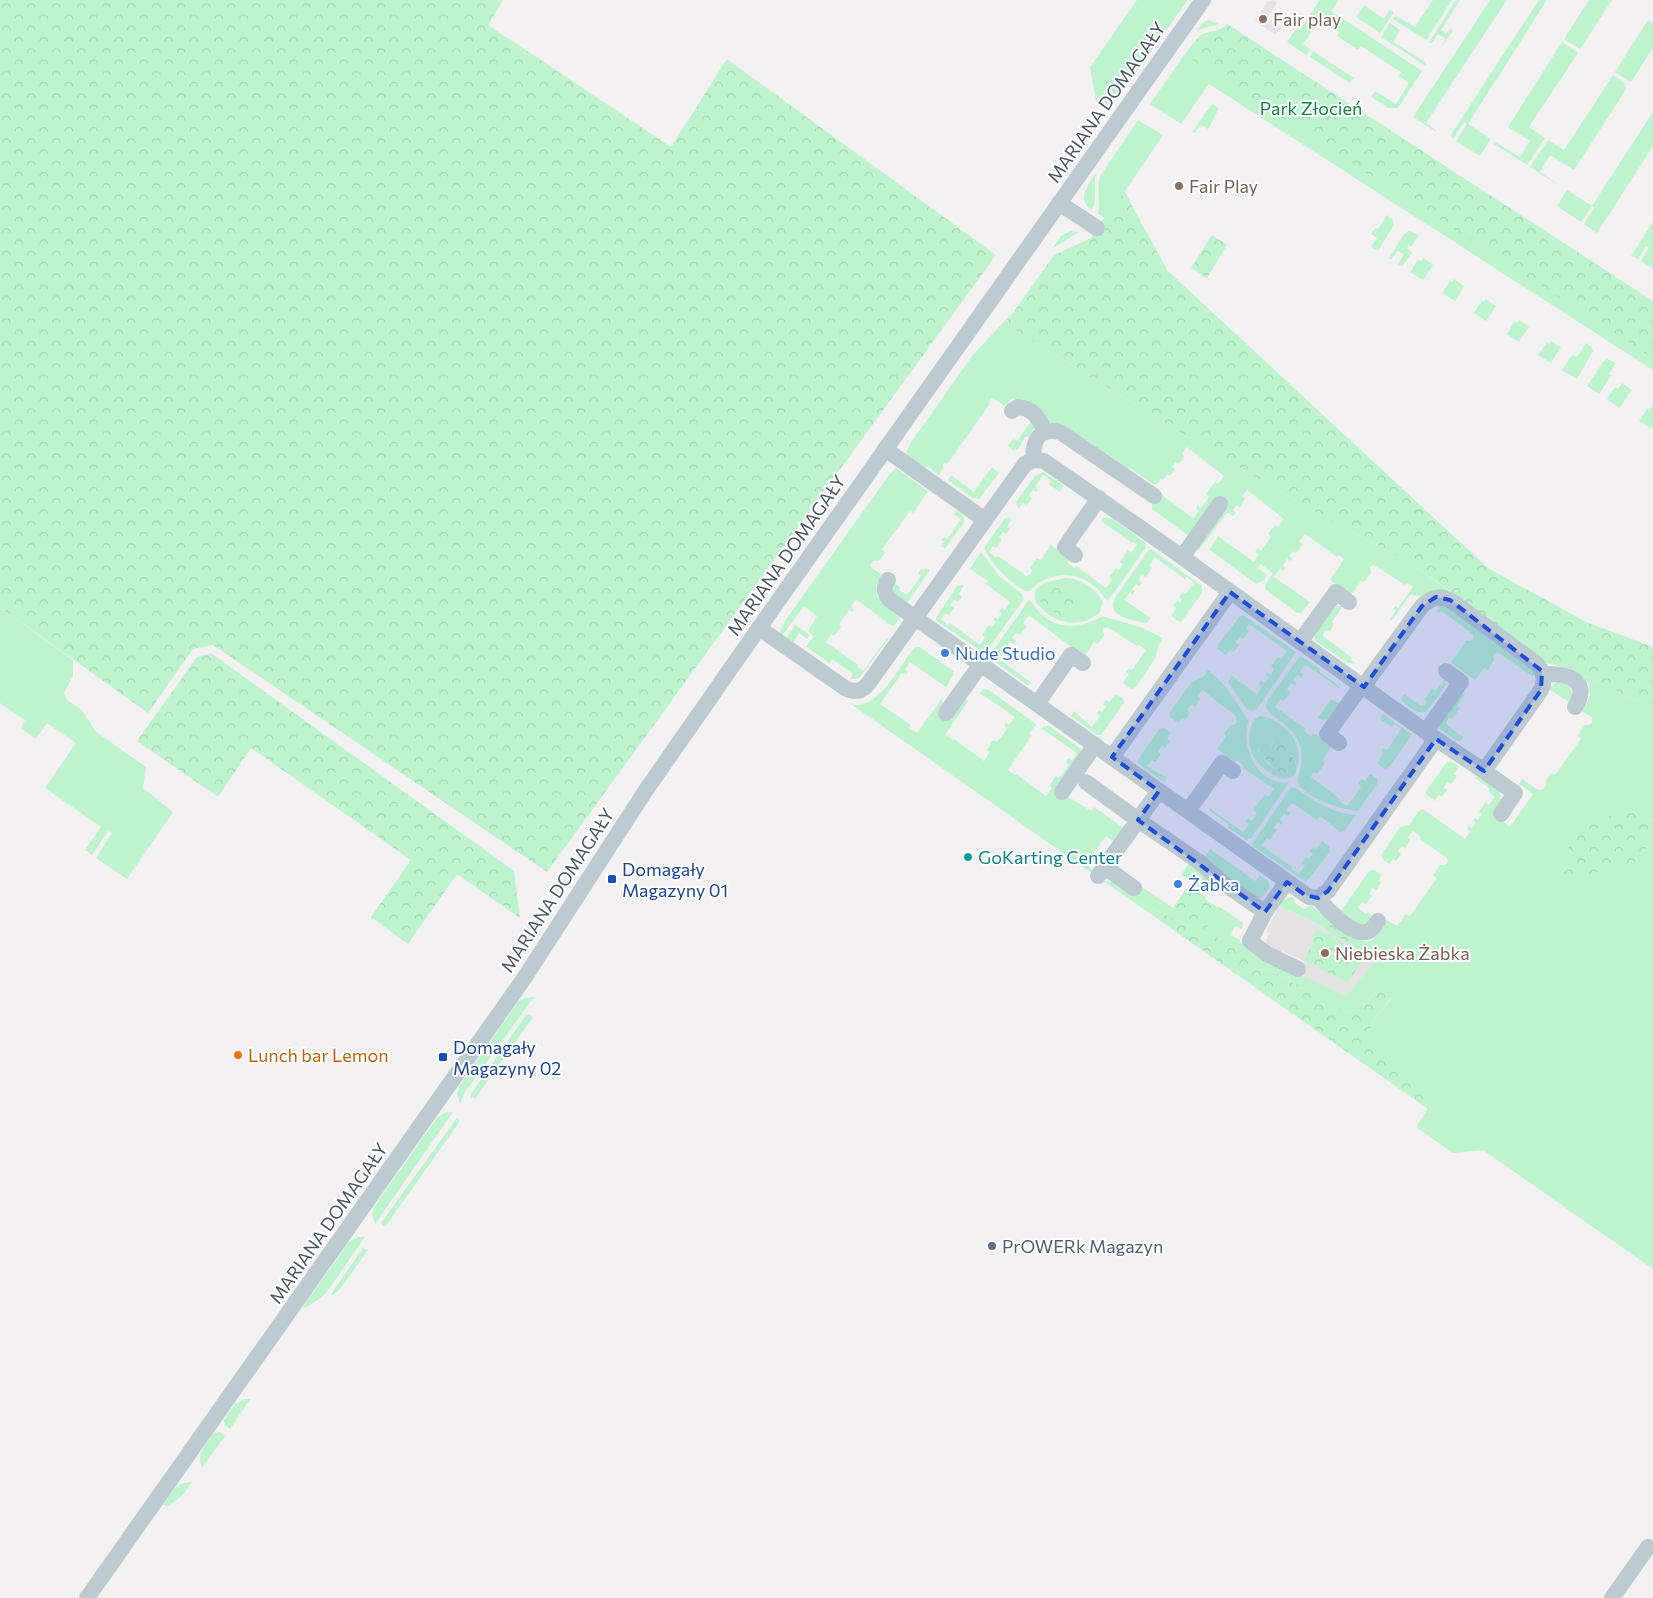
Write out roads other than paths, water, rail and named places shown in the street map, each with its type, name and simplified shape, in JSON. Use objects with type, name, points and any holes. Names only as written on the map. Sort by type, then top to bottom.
[{"type":"street","name":"MARIANA DOMAGAŁY","points":[[87,1598],[528,973],[646,790],[759,628],[1203,0]]},
{"type":"street","name":"MARIANA DOMAGAŁY","points":[[1059,203],[1097,228]]},
{"type":"street","points":[[1012,411],[1018,406],[1026,408],[1038,418],[1045,431]]},
{"type":"street","points":[[1033,460],[1033,449],[1036,441],[1045,431],[1060,432],[1154,496]]},
{"type":"street","points":[[886,449],[985,520]]},
{"type":"street","points":[[759,628],[842,686],[852,691],[858,691],[868,684],[1023,466],[1033,460],[1039,460],[1047,463],[1099,498],[1515,794],[1500,814]]},
{"type":"street","points":[[1064,546],[1099,498]]},
{"type":"street","points":[[1182,557],[1220,504]]},
{"type":"street","points":[[888,580],[884,588],[887,596],[916,618],[1309,897],[1318,898],[1328,891],[1431,735],[1467,686],[1446,671]]},
{"type":"street","points":[[1112,757],[1230,592]]},
{"type":"street","points":[[1300,642],[1336,592],[1349,602]]},
{"type":"street","points":[[1327,734],[1422,606],[1436,597],[1450,600],[1532,660],[1540,667],[1543,674],[1544,683],[1541,690],[1484,771]]},
{"type":"street","points":[[1037,704],[1071,655]]},
{"type":"street","points":[[946,713],[981,664]]},
{"type":"street","points":[[1543,674],[1564,675],[1577,682],[1581,694],[1575,707]]},
{"type":"street","points":[[1062,792],[1095,745]]},
{"type":"street","points":[[1188,811],[1222,763]]},
{"type":"street","points":[[1086,782],[1198,861],[1223,883],[1265,912]]},
{"type":"street","points":[[1134,888],[1101,872],[1159,791]]},
{"type":"street","points":[[1287,882],[1245,939],[1267,954],[1298,969]]},
{"type":"street","points":[[1318,898],[1335,917],[1359,932],[1370,931],[1378,921]]},
{"type":"street","points":[[1612,1598],[1648,1547]]},
{"type":"place","name":"Fair play","points":[[1263,19]]},
{"type":"place","name":"Fair Play","points":[[1179,186]]},
{"type":"place","name":"Nude Studio","points":[[945,653]]},
{"type":"place","name":"GoKarting Center","points":[[968,857]]},
{"type":"place","name":"Domagały Magazyny 01","points":[[612,879]]},
{"type":"place","name":"Żabka","points":[[1178,884]]},
{"type":"place","name":"Niebieska Żabka","points":[[1325,953]]},
{"type":"place","name":"Lunch bar Lemon","points":[[238,1055]]},
{"type":"place","name":"Domagały Magazyny 02","points":[[443,1057]]},
{"type":"place","name":"PrOWERk Magazyn","points":[[992,1246]]},
{"type":"park label","name":"Park Złocień","points":[[1311,108]]}]
